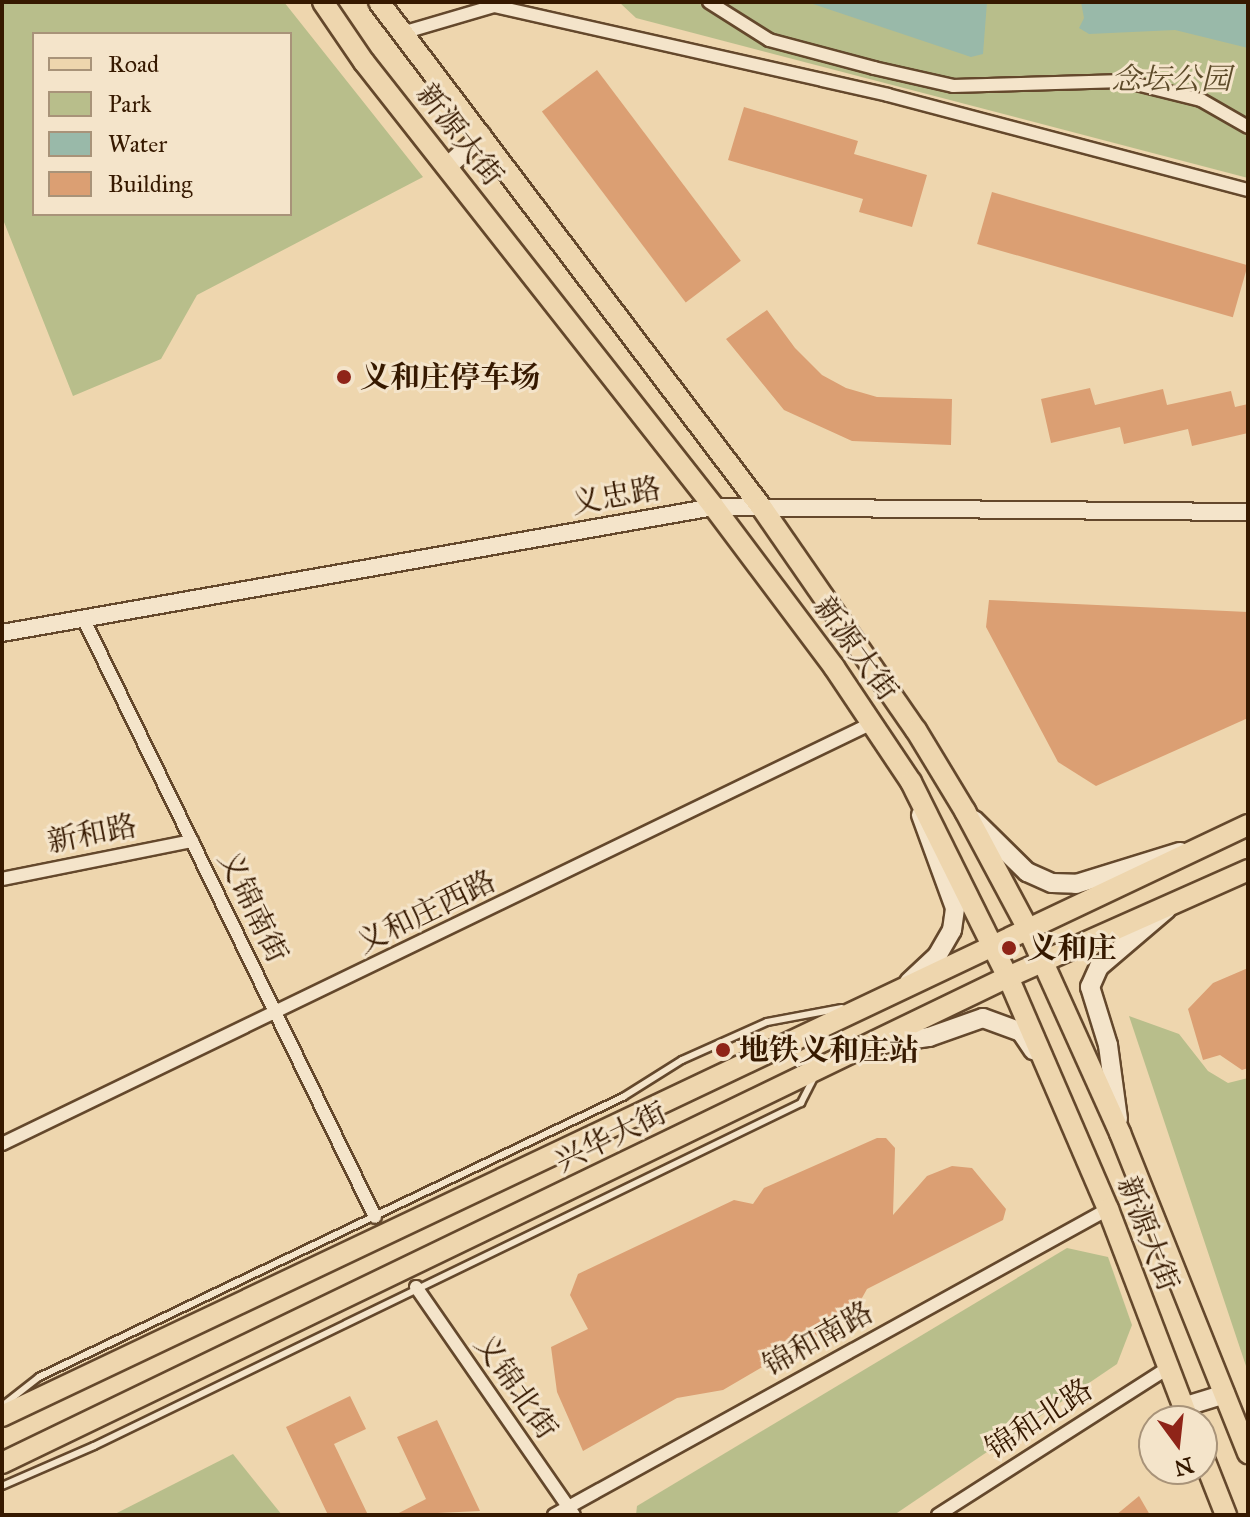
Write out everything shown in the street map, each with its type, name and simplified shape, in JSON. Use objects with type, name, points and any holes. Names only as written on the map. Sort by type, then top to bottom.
[{"type":"main road","name":"新源大街","points":[[323,2],[447,167],[714,507],[872,723],[911,782],[1008,977],[1108,1209],[1182,1405]]},
{"type":"main road","points":[[379,2],[762,508],[916,730],[965,811],[1044,962],[1120,1133],[1248,1453]]},
{"type":"main road","points":[[447,167],[482,135]]},
{"type":"main road","points":[[898,992],[937,956],[952,930],[955,908],[911,782]]},
{"type":"main road","points":[[965,811],[1027,872],[1052,883],[1076,884],[1202,847]]},
{"type":"main road","name":"兴华大街","points":[[2,1416],[1248,825]]},
{"type":"main road","name":"兴华大街","points":[[2,1463],[1008,977],[1248,870]]},
{"type":"main road","points":[[1120,1133],[1108,1045],[1090,987],[1099,967],[1172,905]]},
{"type":"main road","points":[[864,1046],[929,1037],[983,1018],[1001,1022],[1021,1032],[1061,1101]]},
{"type":"main road","points":[[1204,1405],[1225,1394]]},
{"type":"main road","points":[[1214,1485],[1226,1515]]},
{"type":"street","points":[[709,2],[769,40],[874,68],[953,86],[1124,81],[1201,100],[1248,127]]},
{"type":"street","points":[[402,33],[494,6],[888,95],[1248,190]]},
{"type":"street","name":"义忠路","points":[[2,633],[714,507],[1248,512]]},
{"type":"street","name":"义锦南街","points":[[84,620],[375,1217]]},
{"type":"street","name":"义和庄西路","points":[[2,1144],[872,723]]},
{"type":"street","name":"新和路","points":[[2,879],[192,841]]},
{"type":"street","name":"锦和南路","points":[[554,1515],[571,1511],[1108,1209]]},
{"type":"street","name":"义锦北街","points":[[416,1287],[571,1511]]},
{"type":"street","name":"锦和北路","points":[[938,1515],[1168,1368]]},
{"type":"lane","points":[[2,1406],[39,1377],[375,1217],[767,1022],[877,1002]]},
{"type":"lane","points":[[2,1486],[801,1103],[818,1070]]},
{"type":"green space","points":[[2,2],[284,2],[423,177],[197,295],[161,359],[73,396],[2,217]]},
{"type":"green space","name":"念坛公园","points":[[619,2],[1248,2],[1248,178],[636,18]]},
{"type":"green space","points":[[1129,1016],[1179,1034],[1208,1071],[1228,1083],[1248,1078],[1248,1372]]},
{"type":"green space","points":[[1067,1248],[1108,1257],[1132,1325],[1117,1364],[894,1515],[636,1515],[637,1506]]},
{"type":"green space","points":[[233,1454],[282,1515],[113,1515]]},
{"type":"water","points":[[807,2],[987,2],[983,54],[971,57]]},
{"type":"water","points":[[1081,2],[1248,2],[1248,48],[1175,30],[1089,34],[1079,28],[1084,18]]},
{"type":"building","points":[[597,70],[741,261],[686,302],[542,112]]},
{"type":"building","points":[[744,107],[858,141],[854,154],[927,175],[912,227],[859,212],[863,199],[728,160]]},
{"type":"building","points":[[992,192],[1248,265],[1233,317],[977,244]]},
{"type":"building","points":[[767,310],[795,348],[822,375],[846,388],[877,397],[952,399],[951,445],[852,441],[784,410],[726,339]]},
{"type":"building","points":[[1090,388],[1095,405],[1163,389],[1167,405],[1231,391],[1235,407],[1248,404],[1248,433],[1192,446],[1188,429],[1124,444],[1120,427],[1051,443],[1041,399]]},
{"type":"building","points":[[989,600],[1248,612],[1248,718],[1096,786],[1058,762],[986,627]]},
{"type":"building","points":[[1248,968],[1248,1068],[1242,1070],[1220,1055],[1203,1060],[1188,1009],[1213,983]]},
{"type":"building","points":[[877,1138],[886,1138],[895,1148],[893,1215],[927,1176],[952,1166],[972,1168],[1006,1209],[1003,1220],[867,1289],[853,1314],[723,1390],[677,1398],[583,1451],[557,1392],[551,1347],[588,1329],[570,1295],[578,1274],[734,1200],[753,1204],[764,1188]]},
{"type":"building","points":[[350,1396],[366,1429],[334,1444],[368,1515],[328,1515],[286,1427]]},
{"type":"building","points":[[437,1420],[480,1511],[395,1515],[426,1499],[397,1437]]},
{"type":"building","points":[[1139,1496],[1150,1515],[1116,1515]]},
{"type":"place","name":"义和庄停车场","points":[[344,377]]},
{"type":"place","name":"义和庄","points":[[1009,948]]},
{"type":"place","name":"地铁义和庄站","points":[[723,1050]]}]
